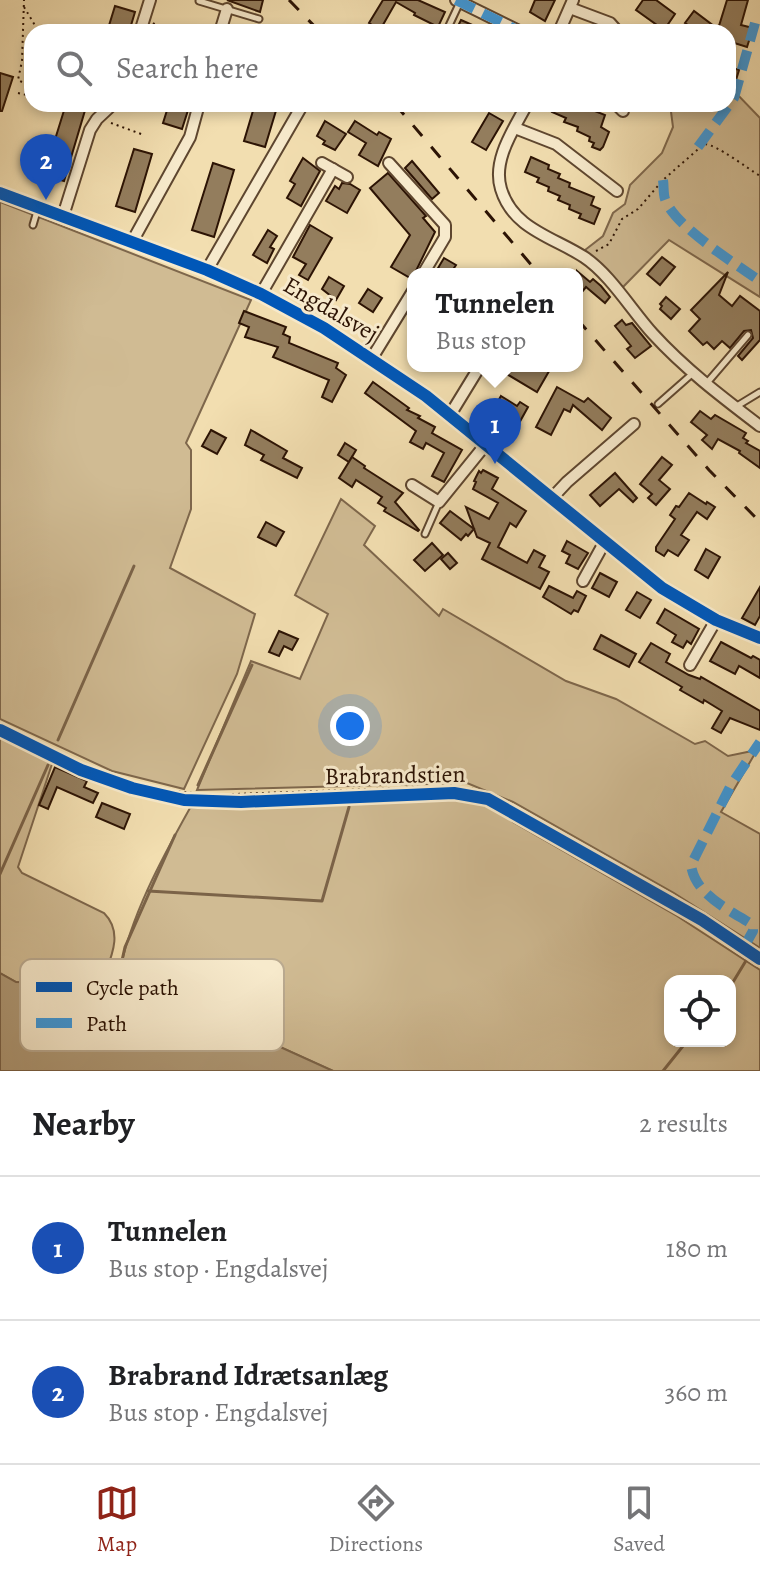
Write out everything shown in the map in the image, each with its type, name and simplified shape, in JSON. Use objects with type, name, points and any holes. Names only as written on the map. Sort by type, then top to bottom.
[{"type":"street","points":[[143,24],[150,0]]},
{"type":"street","points":[[458,1],[505,24]]},
{"type":"street","points":[[562,24],[571,4],[611,24]]},
{"type":"street","points":[[222,24],[227,9]]},
{"type":"street","points":[[63,216],[90,130],[104,112]]},
{"type":"street","points":[[132,242],[190,137],[197,112]]},
{"type":"street","points":[[207,270],[298,112]]},
{"type":"street","points":[[523,112],[500,160],[498,178],[511,209],[543,237],[584,257],[603,274],[654,336],[692,374],[760,426]]},
{"type":"street","points":[[515,128],[556,144],[617,191]]},
{"type":"street","points":[[322,163],[347,177]]},
{"type":"street","points":[[389,163],[445,225],[445,237],[427,268]]},
{"type":"street","name":"Engdalsvej","points":[[261,294],[333,169]]},
{"type":"street","name":"Engdalsvej","points":[[0,193],[207,270],[261,294],[324,328],[372,358],[450,415],[662,588],[716,620],[760,638]]},
{"type":"street","name":"Engdalsvej","points":[[372,358],[407,301]]},
{"type":"street","points":[[450,415],[476,372]]},
{"type":"street","points":[[552,498],[636,422]]},
{"type":"street","points":[[412,485],[439,502],[486,444]]},
{"type":"street","points":[[583,581],[604,543]]},
{"type":"street","points":[[690,665],[716,620]]},
{"type":"lane","points":[[199,1],[259,19]]},
{"type":"lane","points":[[449,24],[458,1]]},
{"type":"lane","points":[[33,225],[39,207]]},
{"type":"lane","points":[[706,384],[748,335]]},
{"type":"lane","points":[[658,404],[692,374]]},
{"type":"lane","points":[[735,407],[760,392]]},
{"type":"lane","points":[[425,534],[439,502]]},
{"type":"path","points":[[22,82],[18,80],[22,61],[24,0]]},
{"type":"path","points":[[24,6],[34,24]]},
{"type":"path","points":[[144,20],[156,24]]},
{"type":"path","points":[[18,93],[24,94]]},
{"type":"path","points":[[97,119],[144,135]]},
{"type":"path","points":[[584,257],[609,244],[622,219],[638,209],[698,147],[709,143],[716,145],[760,176]]},
{"type":"path","points":[[0,723],[90,767],[134,783],[169,790],[207,795],[430,787],[476,789],[511,804],[760,952]]},
{"type":"shaded area","points":[[736,94],[760,118],[760,297],[669,240],[623,287],[585,250],[603,236],[613,213],[625,204],[630,185],[662,153],[673,127],[671,112],[736,112]]},
{"type":"shaded area","points":[[0,202],[251,300],[186,443],[191,450],[191,509],[170,568],[255,614],[237,674],[184,789],[112,771],[0,719]]},
{"type":"shaded area","points":[[341,499],[375,526],[364,545],[439,616],[443,609],[566,681],[616,699],[695,744],[705,741],[728,756],[757,750],[721,812],[760,834],[760,948],[674,893],[513,802],[467,783],[197,790],[251,661],[300,679],[328,614],[295,595]]},
{"type":"shaded area","points":[[0,735],[48,759],[52,764],[18,867],[22,873],[104,913],[113,927],[114,942],[110,959],[20,959],[20,982],[0,973]]},
{"type":"shaded area","points":[[470,799],[506,814],[513,822],[677,916],[760,970],[760,1071],[333,1071],[284,1049],[284,959],[122,959],[139,909],[190,808]]},
{"type":"shaded area","points":[[0,973],[20,982],[20,1051],[284,1049],[333,1071],[0,1071]]},
{"type":"building","points":[[227,0],[263,0],[260,12]]},
{"type":"building","points":[[383,0],[418,0],[445,12],[439,24],[432,24],[396,2],[383,24],[369,23]]},
{"type":"building","points":[[535,0],[555,0],[545,21],[530,12]]},
{"type":"building","points":[[643,0],[656,0],[675,14],[668,24],[656,24],[636,10]]},
{"type":"building","points":[[727,0],[748,0],[741,25],[753,28],[747,47],[736,44],[736,24],[720,24]]},
{"type":"building","points":[[115,6],[135,12],[131,24],[109,24]]},
{"type":"building","points":[[694,11],[711,24],[685,23]]},
{"type":"building","points":[[0,73],[13,77],[2,111],[0,111]]},
{"type":"building","points":[[64,112],[85,112],[64,181],[44,175]]},
{"type":"building","points":[[166,112],[187,112],[182,129],[163,123]]},
{"type":"building","points":[[253,112],[276,112],[265,147],[244,141]]},
{"type":"building","points":[[552,112],[597,112],[605,115],[601,127],[609,132],[603,147],[600,150],[592,147],[594,143],[589,141],[590,137],[577,131],[578,127],[564,122],[566,118]]},
{"type":"building","points":[[489,113],[503,121],[486,150],[472,142]]},
{"type":"building","points":[[325,121],[346,134],[335,150],[323,144],[325,141],[317,136]]},
{"type":"building","points":[[355,121],[377,135],[379,132],[391,139],[378,166],[359,155],[366,143],[348,132]]},
{"type":"building","points":[[134,149],[152,154],[135,212],[116,206]]},
{"type":"building","points":[[531,157],[549,165],[548,169],[560,174],[558,178],[570,183],[569,187],[594,197],[591,205],[600,209],[594,224],[579,218],[581,214],[558,200],[560,196],[537,182],[539,178],[525,172]]},
{"type":"building","points":[[303,158],[320,171],[301,206],[287,198],[295,184],[290,181]]},
{"type":"building","points":[[412,161],[439,193],[432,199],[405,168]]},
{"type":"building","points":[[213,163],[234,170],[214,237],[192,230]]},
{"type":"building","points":[[388,173],[426,216],[423,218],[435,232],[417,268],[407,268],[407,276],[391,267],[410,235],[370,188]]},
{"type":"building","points":[[342,183],[360,190],[347,213],[326,201],[335,186],[339,189]]},
{"type":"building","points":[[310,225],[332,238],[308,280],[299,275],[306,264],[293,257]]},
{"type":"building","points":[[268,230],[277,236],[270,247],[274,249],[267,263],[253,255]]},
{"type":"building","points":[[662,257],[675,267],[660,285],[647,274]]},
{"type":"building","points":[[444,258],[456,265],[454,268],[438,268]]},
{"type":"building","points":[[728,272],[719,295],[732,306],[740,296],[760,311],[760,340],[742,360],[738,356],[753,338],[751,330],[744,331],[730,348],[722,341],[714,349],[707,342],[703,345],[689,331],[700,319],[691,310]]},
{"type":"building","points":[[583,276],[590,282],[593,279],[610,297],[605,303],[586,287],[583,291]]},
{"type":"building","points":[[329,277],[344,286],[336,300],[322,289]]},
{"type":"building","points":[[368,289],[382,298],[373,312],[359,303]]},
{"type":"building","points":[[666,297],[680,309],[671,319],[660,309]]},
{"type":"building","points":[[244,311],[286,327],[283,334],[290,337],[289,343],[338,363],[336,368],[346,375],[332,402],[322,397],[329,380],[273,357],[278,347],[245,337],[249,327],[239,323]]},
{"type":"building","points":[[622,320],[626,325],[632,323],[651,346],[635,358],[627,349],[631,346],[615,326]]},
{"type":"building","points":[[506,372],[549,372],[537,392]]},
{"type":"building","points":[[373,382],[409,408],[407,410],[420,416],[418,418],[435,427],[432,433],[462,450],[444,482],[432,476],[444,453],[426,443],[423,449],[410,442],[416,431],[365,393]]},
{"type":"building","points":[[557,387],[584,402],[588,398],[611,418],[602,430],[573,405],[570,412],[564,409],[551,435],[536,427]]},
{"type":"building","points":[[501,396],[517,406],[520,402],[528,407],[518,425],[493,410]]},
{"type":"building","points":[[700,411],[711,419],[715,415],[746,433],[743,438],[748,441],[746,443],[760,451],[760,468],[740,451],[718,439],[712,449],[702,440],[707,435],[691,422]]},
{"type":"building","points":[[211,430],[226,438],[217,454],[202,446]]},
{"type":"building","points":[[251,430],[287,451],[283,458],[302,468],[297,478],[261,460],[264,455],[245,445]]},
{"type":"building","points":[[345,443],[356,450],[349,462],[338,455]]},
{"type":"building","points":[[352,457],[403,493],[395,502],[418,531],[384,511],[386,508],[378,503],[382,497],[356,480],[352,487],[339,478]]},
{"type":"building","points":[[662,457],[672,465],[659,480],[670,489],[656,505],[648,498],[652,494],[640,484]]},
{"type":"building","points":[[483,470],[498,478],[492,489],[526,511],[516,527],[510,523],[498,547],[527,563],[534,550],[545,556],[539,567],[549,572],[540,589],[482,559],[490,543],[477,537],[466,507],[489,519],[498,503],[473,489],[479,471],[481,473]]},
{"type":"building","points":[[615,473],[637,498],[633,502],[619,489],[600,506],[590,495]]},
{"type":"building","points":[[689,493],[715,507],[707,519],[697,512],[681,535],[689,540],[678,556],[668,550],[664,556],[656,551],[656,547],[675,519],[670,515]]},
{"type":"building","points":[[450,511],[474,529],[461,540],[440,523]]},
{"type":"building","points":[[266,522],[284,532],[276,546],[258,537]]},
{"type":"building","points":[[567,541],[588,553],[578,569],[566,563],[570,555],[562,551]]},
{"type":"building","points":[[432,543],[443,555],[425,571],[414,560]]},
{"type":"building","points":[[706,549],[720,557],[708,578],[695,570]]},
{"type":"building","points":[[448,553],[457,563],[450,569],[441,559]]},
{"type":"building","points":[[600,573],[617,582],[609,597],[592,588]]},
{"type":"building","points":[[549,586],[573,598],[577,591],[586,596],[578,612],[574,610],[571,614],[543,597]]},
{"type":"building","points":[[760,587],[760,616],[755,625],[742,618]]},
{"type":"building","points":[[637,592],[651,600],[640,618],[626,610]]},
{"type":"building","points":[[665,609],[699,629],[691,644],[687,641],[683,648],[672,642],[676,635],[657,623]]},
{"type":"building","points":[[279,631],[298,639],[292,650],[284,646],[279,656],[269,652]]},
{"type":"building","points":[[601,635],[636,654],[629,667],[594,649]]},
{"type":"building","points":[[721,642],[760,660],[760,678],[739,666],[735,674],[710,661]]},
{"type":"building","points":[[651,643],[670,654],[666,662],[689,675],[701,677],[760,711],[760,730],[730,718],[721,733],[712,728],[722,711],[680,690],[682,687],[639,662]]},
{"type":"building","points":[[55,767],[87,781],[84,787],[98,793],[93,803],[57,787],[48,809],[39,805]]},
{"type":"building","points":[[102,803],[130,814],[124,829],[96,817]]},
{"type":"waterway","points":[[58,740],[134,566]]},
{"type":"waterway","points":[[198,785],[252,665]]},
{"type":"waterway","points":[[0,874],[48,765]]},
{"type":"waterway","points":[[148,891],[322,901],[349,807]]},
{"type":"waterway","points":[[122,959],[175,835]]},
{"type":"waterway","points":[[736,977],[747,959]]},
{"type":"waterway","points":[[663,1071],[682,1047]]},
{"type":"railway","points":[[289,0],[312,24]]},
{"type":"railway","points":[[402,112],[534,268]]},
{"type":"railway","points":[[583,326],[709,470],[760,522]]},
{"type":"marked path","points":[[456,0],[505,24]]},
{"type":"marked path","points":[[736,91],[755,23]]},
{"type":"marked path","points":[[698,147],[724,112]]},
{"type":"marked path","points":[[663,180],[665,199],[680,221],[760,281]]},
{"type":"marked path","points":[[744,947],[753,925],[706,893],[694,876],[691,865],[731,785],[760,742]]},
{"type":"cycle path","points":[[0,193],[207,270],[261,294],[324,328],[426,396],[662,588],[716,620],[760,638]]},
{"type":"cycle path","name":"Brabrandstien","points":[[0,730],[81,770],[132,788],[184,800],[241,802],[454,793],[488,799],[702,920],[760,959]]},
{"type":"place","name":"Brabrand Idrætsanlæg","points":[[46,200]]},
{"type":"place","name":"Tunnelen","points":[[495,464]]}]
